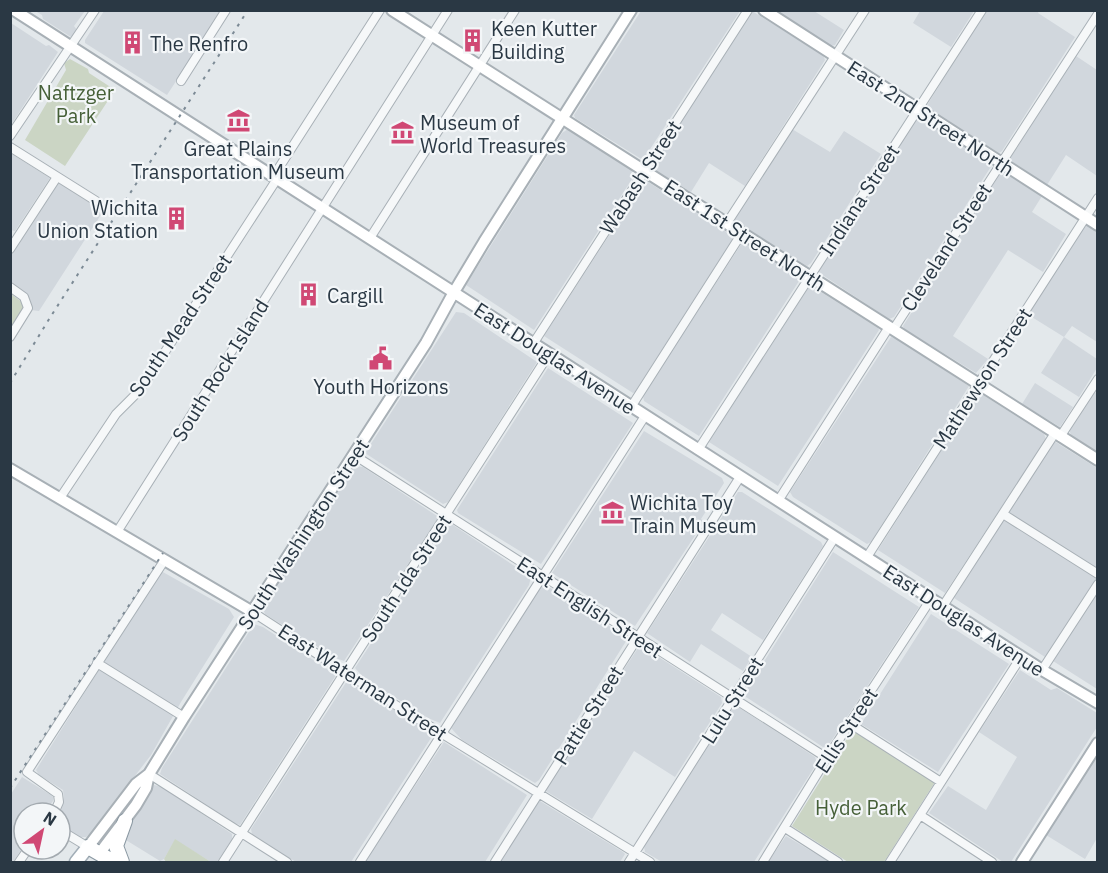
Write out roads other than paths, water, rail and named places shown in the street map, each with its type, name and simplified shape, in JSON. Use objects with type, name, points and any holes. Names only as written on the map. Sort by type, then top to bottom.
[{"type":"highway","points":[[122,862],[116,846],[125,821]]},
{"type":"highway","points":[[96,856],[114,862]]},
{"type":"main road","name":"East Douglas Avenue","points":[[14,10],[1021,657],[1098,703]]},
{"type":"main road","name":"East 1st Street North","points":[[392,10],[1098,460]]},
{"type":"main road","name":"South Washington Street","points":[[76,862],[96,856],[125,821],[146,788],[149,774],[184,717],[426,343],[454,292],[631,10]]},
{"type":"main road","name":"East 2nd Street North","points":[[764,10],[1098,225]]},
{"type":"main road","name":"East Waterman Street","points":[[10,470],[251,611]]},
{"type":"main road","points":[[1022,862],[1098,743]]},
{"type":"main road","name":"South Washington Street","points":[[96,856],[136,784],[149,774]]},
{"type":"street","points":[[10,136],[95,10]]},
{"type":"street","points":[[181,81],[226,10]]},
{"type":"street","name":"South Mead Street","points":[[60,498],[116,414],[148,378],[380,10]]},
{"type":"street","name":"South Rock Island","points":[[117,532],[448,10]]},
{"type":"street","points":[[370,238],[515,10]]},
{"type":"street","name":"Wabash Street","points":[[533,344],[748,10]]},
{"type":"street","points":[[727,223],[865,10]]},
{"type":"street","name":"Indiana Street","points":[[698,450],[982,10]]},
{"type":"street","name":"Cleveland Street","points":[[778,501],[1098,14]]},
{"type":"street","points":[[10,147],[96,201]]},
{"type":"street","points":[[10,249],[14,237],[57,177]]},
{"type":"street","name":"Mathewson Street","points":[[867,557],[1098,198]]},
{"type":"street","points":[[631,407],[742,233]]},
{"type":"street","points":[[10,287],[24,297],[28,308],[10,337]]},
{"type":"street","name":"South Ida Street","points":[[223,862],[549,354]]},
{"type":"street","points":[[943,606],[1003,514],[1098,379]]},
{"type":"street","points":[[360,862],[645,416]]},
{"type":"street","name":"East English Street","points":[[354,455],[827,758]]},
{"type":"street","name":"Pattie Street","points":[[495,862],[740,477]]},
{"type":"street","points":[[1003,514],[1098,574]]},
{"type":"street","name":"Lulu Street","points":[[629,862],[835,537]]},
{"type":"street","points":[[60,801],[58,794],[27,772],[164,561]]},
{"type":"street","points":[[1042,670],[1098,584]]},
{"type":"street","name":"Ellis Street","points":[[763,862],[849,723],[931,598]]},
{"type":"street","name":"East Waterman Street","points":[[251,611],[443,734],[650,862]]},
{"type":"street","points":[[890,862],[1021,657]]},
{"type":"street","points":[[97,663],[184,717]]},
{"type":"street","points":[[849,723],[941,782]]},
{"type":"street","points":[[149,774],[287,862]]},
{"type":"street","points":[[920,815],[992,862]]},
{"type":"street","points":[[785,828],[838,862]]},
{"type":"street","points":[[72,839],[96,856]]},
{"type":"railway","points":[[10,383],[248,10]]},
{"type":"railway","points":[[10,788],[163,553]]},
{"type":"place","name":"Keen Kutter Building","points":[[473,40]]},
{"type":"place","name":"The Renfro","points":[[132,43]]},
{"type":"place","name":"Great Plains Transportation Museum","points":[[238,120]]},
{"type":"place","name":"Museum of World Treasures","points":[[402,133]]},
{"type":"place","name":"Wichita Union Station","points":[[176,218]]},
{"type":"place","name":"Cargill","points":[[309,295]]},
{"type":"place","name":"Youth Horizons","points":[[381,359]]},
{"type":"place","name":"Wichita Toy Train Museum","points":[[612,513]]},
{"type":"park label","name":"Naftzger Park","points":[[76,104]]},
{"type":"park label","name":"Hyde Park","points":[[861,807]]}]
